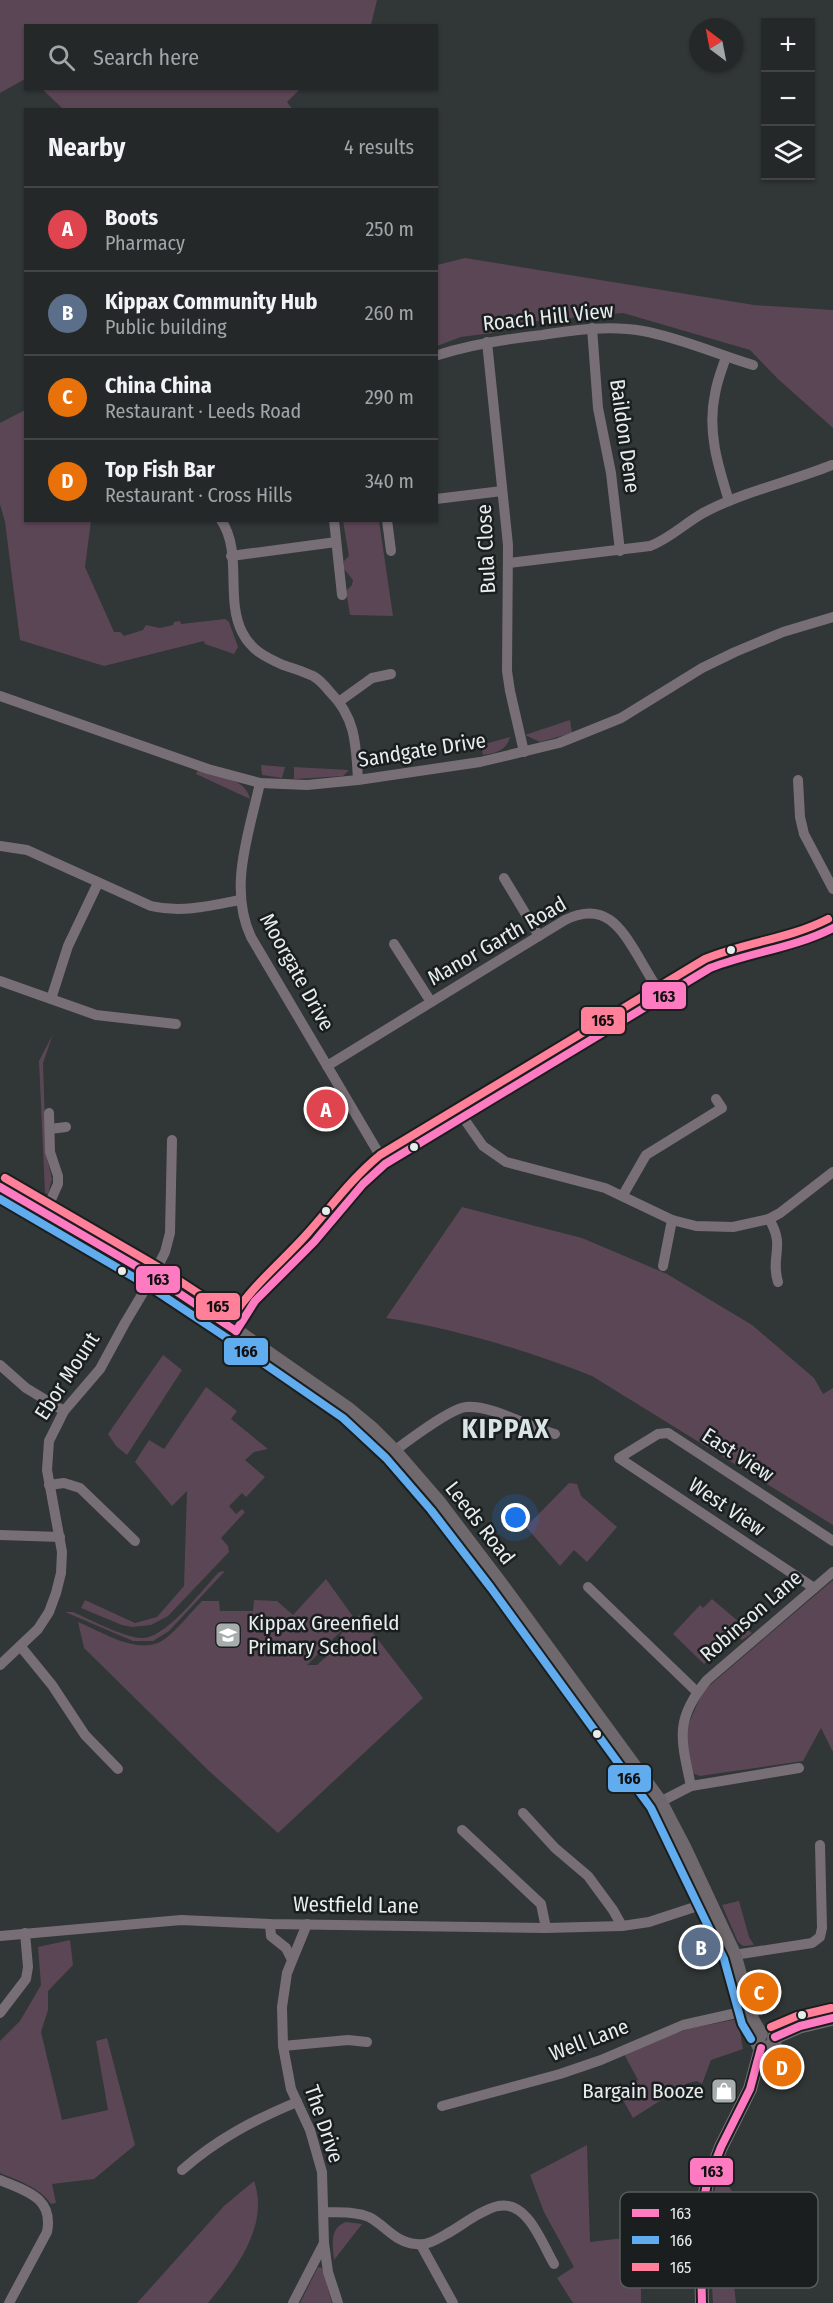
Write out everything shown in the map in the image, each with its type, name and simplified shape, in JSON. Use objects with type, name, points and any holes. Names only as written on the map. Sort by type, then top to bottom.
[{"type":"main road","name":"Leeds Road","points":[[0,1187],[153,1276],[236,1331],[349,1410],[394,1451],[439,1503],[499,1582],[660,1802],[735,1955],[753,2023],[765,2040]]},
{"type":"main road","points":[[765,2040],[800,2026],[833,2018]]},
{"type":"street","name":"Roach Hill View","points":[[438,355],[487,342],[592,328],[618,328],[691,343],[753,365]]},
{"type":"street","name":"Baildon Dene","points":[[592,328],[598,408],[611,473],[620,550]]},
{"type":"street","name":"Bula Close","points":[[487,342],[509,563],[507,670],[524,752]]},
{"type":"street","points":[[726,357],[715,394],[712,423],[716,456],[729,501]]},
{"type":"street","points":[[509,563],[642,548],[658,543],[704,512],[729,501],[831,465]]},
{"type":"street","points":[[438,499],[502,491]]},
{"type":"street","points":[[222,522],[228,535],[240,629],[249,644],[262,657],[316,677],[340,701],[349,716],[356,743],[358,780]]},
{"type":"street","points":[[334,522],[342,595]]},
{"type":"street","points":[[387,522],[391,551]]},
{"type":"street","points":[[231,555],[336,542]]},
{"type":"street","name":"Sandgate Drive","points":[[0,696],[208,769],[260,783],[307,785],[480,762],[559,743],[602,727],[702,668],[783,632],[833,617]]},
{"type":"street","points":[[340,701],[372,678],[391,674]]},
{"type":"street","points":[[798,780],[800,817],[804,834],[833,889]]},
{"type":"street","name":"Moorgate Drive","points":[[260,783],[240,880],[240,900],[244,919],[251,937],[385,1164]]},
{"type":"street","points":[[0,846],[27,850],[151,906],[166,910],[206,907],[240,900]]},
{"type":"street","points":[[504,878],[539,936]]},
{"type":"street","points":[[51,999],[68,946],[98,883]]},
{"type":"street","name":"Manor Garth Road","points":[[327,1066],[565,920],[582,914],[591,913],[609,919],[622,931],[662,997]]},
{"type":"street","points":[[236,1331],[255,1300],[314,1242],[363,1184],[385,1164],[723,962],[804,942],[833,928]]},
{"type":"street","points":[[394,944],[431,1002]]},
{"type":"street","points":[[0,981],[96,1015],[176,1024]]},
{"type":"street","points":[[623,1195],[646,1155],[722,1108],[716,1099]]},
{"type":"street","points":[[45,1213],[58,1184],[51,1152],[50,1113]]},
{"type":"street","points":[[462,1116],[483,1146],[506,1162],[605,1188],[672,1220],[696,1226],[721,1228],[769,1219],[833,1172]]},
{"type":"street","points":[[50,1130],[66,1127]]},
{"type":"street","name":"Ebor Mount","points":[[0,1665],[21,1647],[43,1620],[57,1593],[62,1562],[60,1537],[49,1485],[47,1454],[49,1441],[64,1411],[100,1369],[124,1323],[153,1276],[169,1242],[172,1140]]},
{"type":"street","points":[[769,1219],[778,1235],[775,1264],[778,1282]]},
{"type":"street","points":[[663,1266],[672,1220]]},
{"type":"street","points":[[0,1365],[26,1388],[64,1411]]},
{"type":"street","points":[[394,1451],[425,1429],[463,1407],[482,1408],[555,1434]]},
{"type":"street","name":"East View","points":[[618,1458],[658,1434],[668,1433],[833,1541]]},
{"type":"street","name":"West View","points":[[618,1458],[814,1588]]},
{"type":"street","points":[[49,1485],[64,1483],[80,1488],[135,1541]]},
{"type":"street","points":[[0,1535],[60,1537]]},
{"type":"street","name":"Robinson Lane","points":[[692,1786],[681,1743],[681,1730],[685,1715],[697,1692],[706,1680],[833,1572]]},
{"type":"street","name":"Robinson Lane","points":[[588,1587],[697,1692]]},
{"type":"street","points":[[21,1647],[38,1666],[85,1735],[118,1769]]},
{"type":"street","points":[[660,1802],[692,1786],[799,1768]]},
{"type":"street","points":[[523,1813],[555,1848],[588,1876],[622,1926]]},
{"type":"street","points":[[462,1830],[541,1904],[546,1928]]},
{"type":"street","points":[[735,1955],[808,1944],[819,1937],[822,1928],[820,1845]]},
{"type":"street","name":"Westfield Lane","points":[[0,1936],[169,1921],[215,1920],[270,1924],[546,1928],[622,1926],[666,1917],[710,1902]]},
{"type":"street","points":[[270,1924],[271,1936],[286,1948],[291,1958]]},
{"type":"street","name":"The Drive","points":[[307,1924],[291,1958],[287,1973],[282,2007],[283,2046],[287,2074],[317,2149],[322,2172],[324,2243],[328,2272],[338,2303]]},
{"type":"street","points":[[0,2013],[26,1979],[28,1967],[25,1933]]},
{"type":"street","name":"Well Lane","points":[[442,2106],[601,2060],[683,2025],[750,2010]]},
{"type":"street","points":[[283,2046],[348,2040],[367,2042]]},
{"type":"street","points":[[705,2192],[721,2147],[750,2089],[765,2040]]},
{"type":"street","points":[[182,2170],[197,2156],[231,2133],[297,2102]]},
{"type":"street","points":[[0,2180],[39,2200],[48,2215],[47,2232],[9,2303]]},
{"type":"street","points":[[324,2212],[366,2216],[399,2240],[421,2245],[436,2240],[491,2209],[507,2206],[515,2208],[528,2218],[554,2264]]},
{"type":"street","points":[[293,2303],[324,2243]]},
{"type":"street","points":[[421,2245],[453,2303]]},
{"type":"street","points":[[702,2288],[702,2303]]},
{"type":"shaded area","points":[[0,0],[377,0],[371,24],[24,24],[24,80],[0,93]]},
{"type":"shaded area","points":[[43,90],[299,90],[287,102],[292,108],[62,108]]},
{"type":"shaded area","points":[[465,258],[754,305],[833,310],[833,428],[778,379],[750,350],[623,313],[528,322],[492,333],[461,337],[438,346],[438,265]]},
{"type":"shaded area","points":[[24,411],[24,522],[91,522],[85,567],[114,632],[120,632],[124,636],[143,630],[146,625],[160,628],[180,621],[181,624],[225,619],[229,622],[238,647],[234,654],[205,644],[204,641],[104,666],[20,640],[5,522],[0,504],[0,423]]},
{"type":"shaded area","points":[[343,522],[379,522],[393,616],[350,615],[346,591],[352,585],[353,580],[344,569],[344,561],[349,556]]},
{"type":"shaded area","points":[[570,720],[572,733],[540,742],[525,735]]},
{"type":"shaded area","points":[[510,737],[500,750],[483,755],[481,745]]},
{"type":"shaded area","points":[[261,765],[285,767],[282,778],[262,775]]},
{"type":"shaded area","points":[[294,767],[349,770],[343,776],[294,779]]},
{"type":"shaded area","points":[[198,770],[237,782],[243,786],[250,799],[196,774]]},
{"type":"shaded area","points":[[53,1034],[43,1063],[46,1154],[52,1179],[48,1194],[45,1193],[39,1061]]},
{"type":"shaded area","points":[[462,1207],[582,1238],[667,1274],[752,1325],[814,1378],[823,1394],[833,1388],[833,1525],[592,1376],[491,1341],[386,1318]]},
{"type":"shaded area","points":[[163,1355],[182,1370],[127,1455],[116,1446],[108,1434]]},
{"type":"shaded area","points":[[206,1387],[237,1411],[231,1419],[268,1449],[254,1452],[245,1460],[265,1477],[246,1497],[242,1493],[229,1506],[236,1514],[242,1509],[245,1512],[221,1538],[228,1546],[229,1552],[168,1616],[151,1625],[132,1627],[122,1625],[81,1608],[85,1600],[135,1623],[157,1617],[184,1586],[187,1491],[172,1506],[135,1462],[149,1440],[164,1449]]},
{"type":"shaded area","points":[[569,1483],[577,1484],[581,1496],[617,1527],[587,1562],[574,1550],[560,1566],[526,1527]]},
{"type":"shaded area","points":[[225,1571],[169,1631],[153,1641],[133,1641],[65,1612],[73,1612],[128,1635],[143,1638],[152,1636],[173,1622],[219,1572]]},
{"type":"shaded area","name":"Kippax Greenfield Primary School","points":[[326,1579],[354,1618],[307,1665],[317,1665],[341,1643],[340,1635],[359,1615],[423,1698],[278,1833],[209,1771],[84,1648],[78,1622],[110,1637],[145,1645],[166,1638],[202,1601],[219,1601],[220,1611],[253,1611],[254,1600],[277,1601],[293,1615]]},
{"type":"shaded area","points":[[833,1580],[833,1752],[821,1728],[803,1761],[700,1776],[692,1773],[686,1741],[688,1725],[703,1691]]},
{"type":"shaded area","points":[[712,1599],[752,1633],[742,1640],[736,1635],[704,1664],[673,1634],[700,1605],[703,1608]]},
{"type":"shaded area","points":[[739,1901],[749,1937],[754,1945],[743,1946],[738,1942],[722,1905]]},
{"type":"shaded area","points":[[70,1940],[73,1965],[48,1991],[48,2010],[41,2032],[62,2120],[108,2110],[96,2041],[107,2038],[135,2145],[94,2179],[52,2184],[56,2203],[51,2204],[35,2189],[0,2173],[0,2041],[20,2021],[41,1985],[38,1947]]},
{"type":"shaded area","points":[[738,2019],[743,2049],[711,2060],[702,2084],[697,2081],[688,2083],[633,2118],[618,2091],[638,2080],[624,2054],[687,2029]]},
{"type":"shaded area","points":[[587,2145],[590,2242],[620,2238],[620,2288],[641,2288],[641,2303],[573,2303],[557,2278],[574,2267],[544,2212],[530,2175]]},
{"type":"shaded area","points":[[254,2181],[258,2198],[254,2231],[239,2262],[208,2303],[137,2303],[224,2206]]},
{"type":"shaded area","points":[[716,2185],[728,2185],[732,2192],[715,2192]]},
{"type":"shaded area","points":[[346,2222],[362,2224],[334,2260],[334,2233]]},
{"type":"shaded area","points":[[318,2267],[322,2268],[332,2303],[300,2303]]},
{"type":"shaded area","points":[[712,2288],[734,2288],[736,2303],[713,2303]]},
{"type":"transit line","name":"165","points":[[5,1178],[158,1267],[233,1316],[259,1283],[307,1234],[351,1183],[380,1155],[705,959],[798,931],[828,919]]},
{"type":"transit line","name":"163","points":[[236,1331],[255,1301],[314,1242],[363,1184],[385,1164],[710,968],[788,945],[833,928]]},
{"type":"transit line","name":"163","points":[[0,1187],[153,1276],[236,1331]]},
{"type":"transit line","name":"166","points":[[0,1199],[147,1285],[230,1340],[343,1418],[386,1458],[431,1510],[491,1588],[651,1808],[724,1959],[742,2024],[751,2039]]},
{"type":"transit line","name":"165","points":[[771,2027],[797,2016],[831,2008]]},
{"type":"transit line","name":"163","points":[[775,2037],[800,2026],[833,2018]]},
{"type":"transit line","name":"163","points":[[705,2192],[721,2147],[750,2089],[761,2048]]},
{"type":"transit line","name":"163","points":[[702,2288],[702,2303]]},
{"type":"place","name":"Boots","points":[[326,1109]]},
{"type":"place","name":"Kippax Greenfield Primary School","points":[[228,1635]]},
{"type":"place","name":"Kippax Community Hub","points":[[701,1947]]},
{"type":"place","name":"China China","points":[[759,1992]]},
{"type":"place","name":"Top Fish Bar","points":[[782,2067]]},
{"type":"place","name":"Bargain Booze","points":[[724,2091]]},
{"type":"district","name":"KIPPAX","points":[[506,1429]]}]
